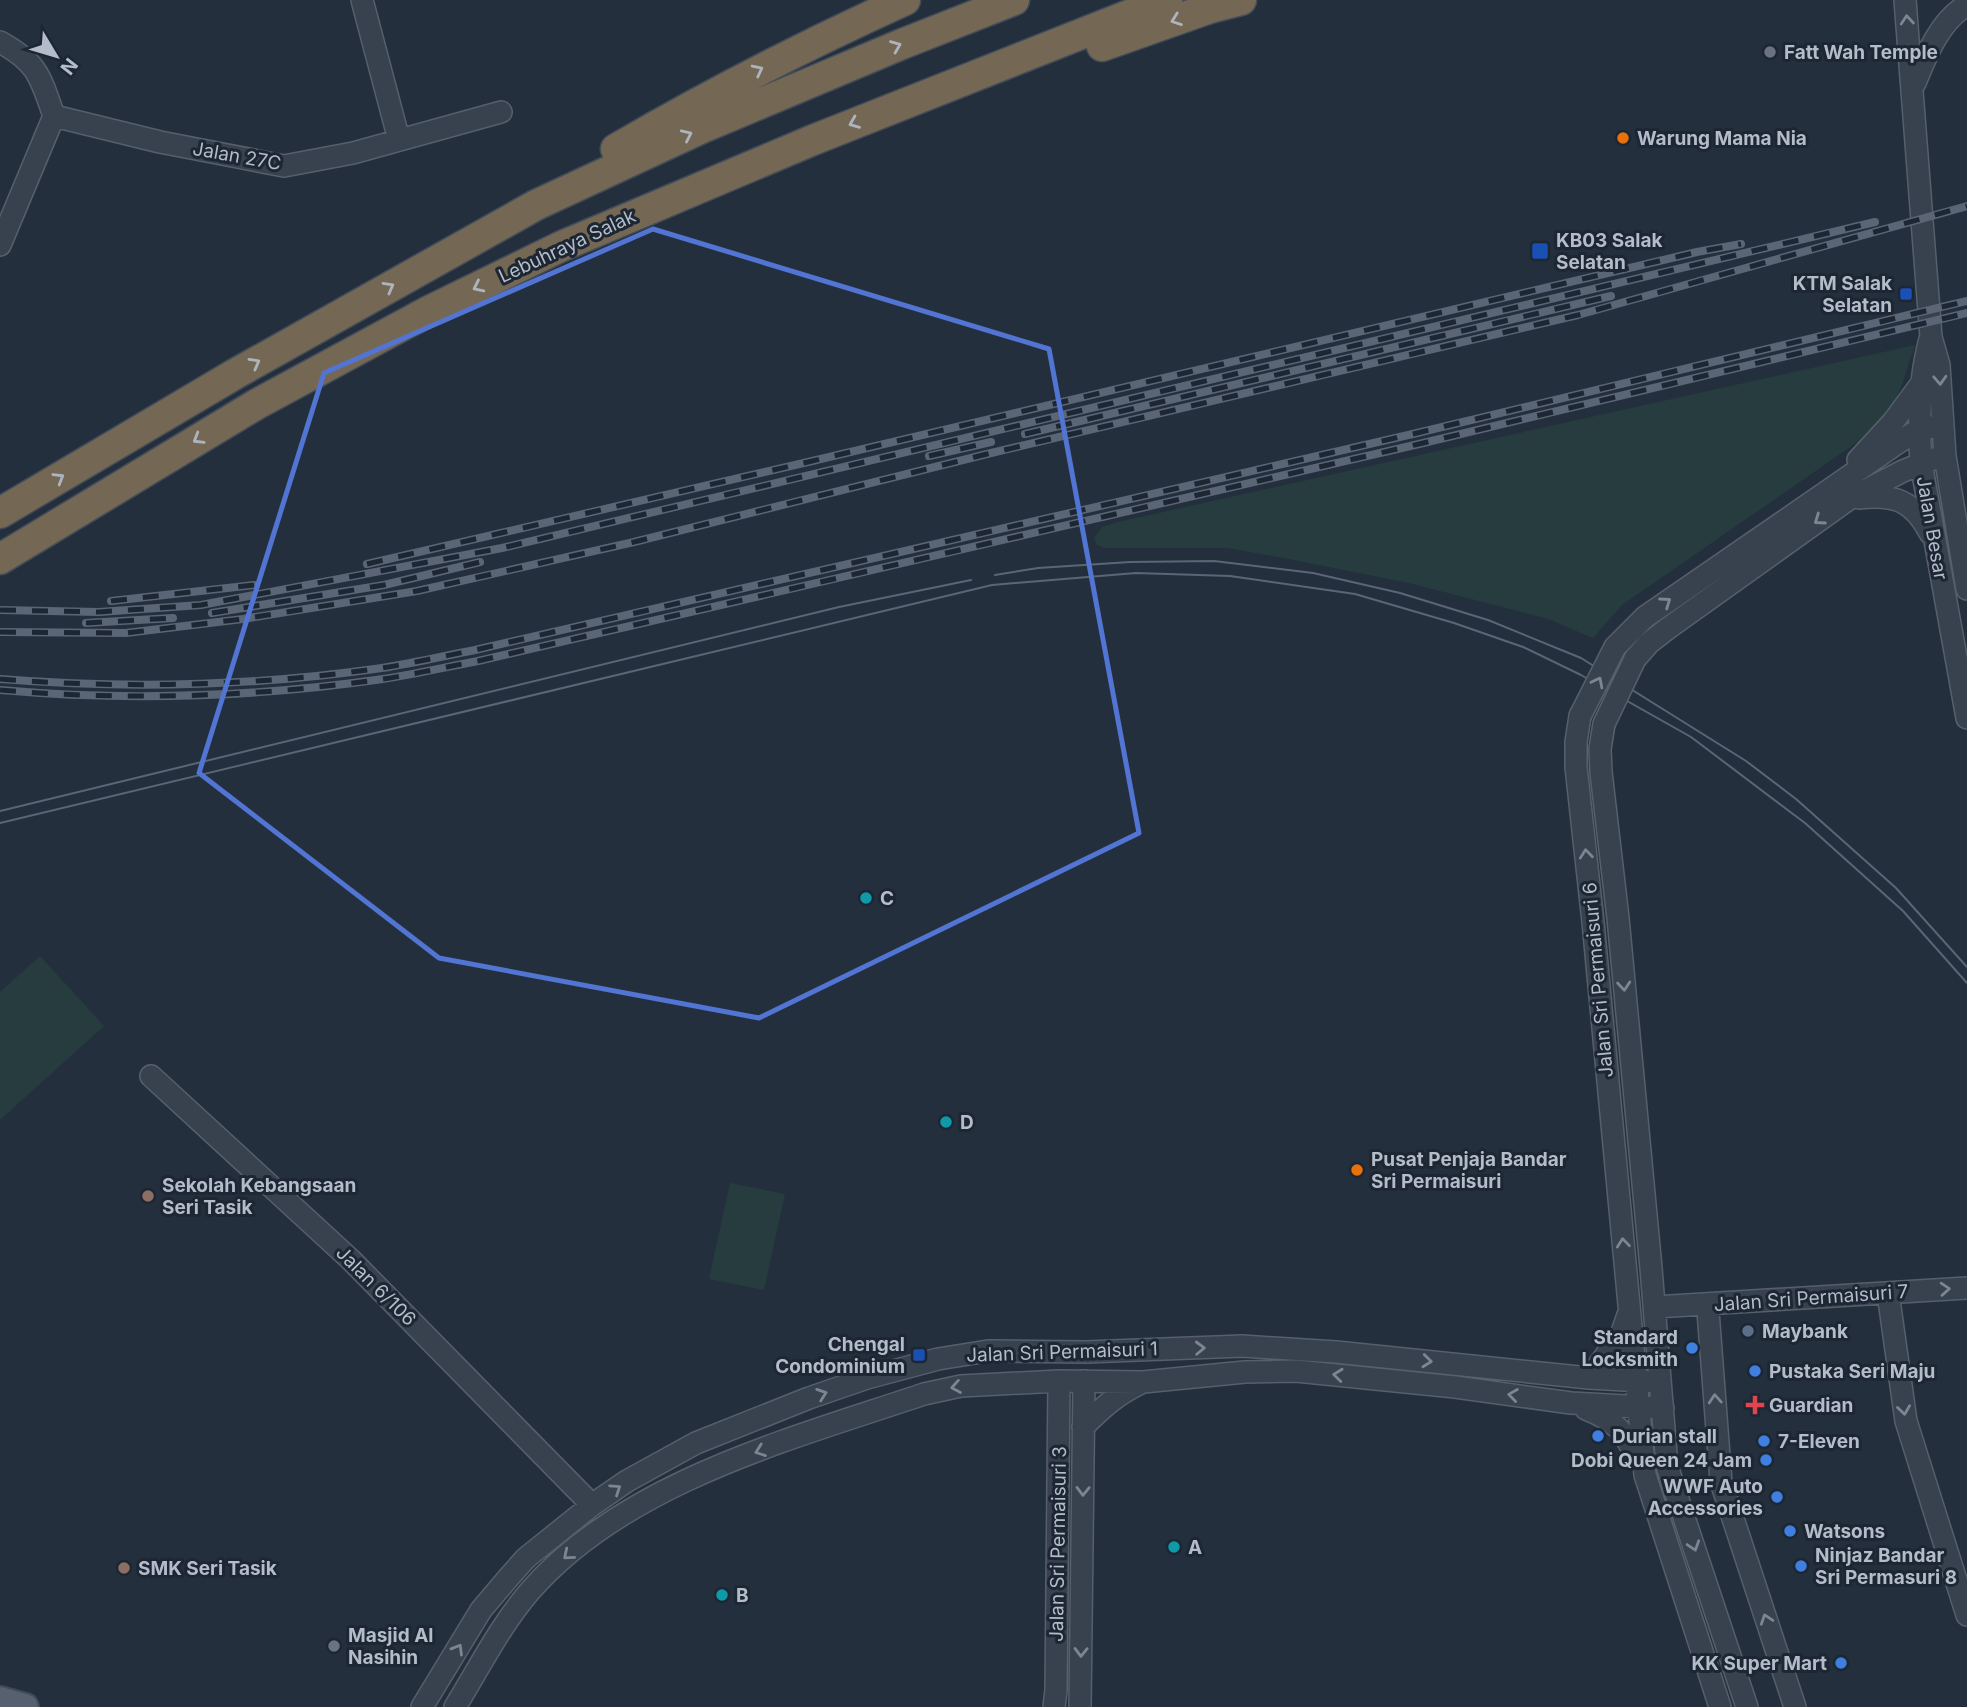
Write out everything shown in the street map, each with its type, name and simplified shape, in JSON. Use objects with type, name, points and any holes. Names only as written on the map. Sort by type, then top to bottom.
[{"type":"highway","points":[[536,205],[578,172],[697,101],[831,33],[905,0]]},
{"type":"highway","points":[[0,513],[235,374],[536,205],[702,128],[1014,0]]},
{"type":"highway","name":"Lebuhraya Salak","points":[[11,552],[257,404],[429,311],[562,246],[917,98],[1167,0]]},
{"type":"highway","points":[[917,98],[1025,73],[1210,8],[1241,0]]},
{"type":"main road","points":[[0,1700],[25,1707]]},
{"type":"street","points":[[362,0],[399,140]]},
{"type":"street","name":"Jalan Besar","points":[[1905,0],[1931,337],[1939,365],[1945,456],[1967,589]]},
{"type":"street","name":"Jalan Besar","points":[[1913,89],[1929,49],[1957,10],[1967,5]]},
{"type":"street","points":[[0,42],[20,53],[33,65],[42,81],[54,116],[0,245]]},
{"type":"street","name":"Jalan 27C","points":[[54,116],[160,142],[284,166],[353,153],[501,112]]},
{"type":"street","name":"Jalan Besar","points":[[1931,337],[1921,384],[1918,430],[1921,463],[1967,718]]},
{"type":"street","points":[[1921,384],[1844,491],[1898,499],[1913,509],[1924,522],[1935,544]]},
{"type":"street","name":"Jalan Sri Permaisuri 6","points":[[1747,1707],[1667,1466],[1655,1307],[1600,749],[1604,724],[1635,659],[1649,643],[1918,430],[1942,425]]},
{"type":"street","name":"Jalan Sri Permaisuri 6","points":[[1720,1707],[1645,1475],[1576,767],[1580,716],[1615,647],[1645,617],[1844,491],[1945,456]]},
{"type":"street","name":"Jalan 6/106","points":[[151,1076],[351,1260],[592,1505]]},
{"type":"street","name":"Jalan Sri Permaisuri 7","points":[[1655,1307],[1967,1288]]},
{"type":"street","points":[[1888,1293],[1906,1421],[1967,1615]]},
{"type":"street","points":[[1706,1305],[1721,1482],[1795,1707]]},
{"type":"street","points":[[1589,1378],[1621,1335],[1630,1311]]},
{"type":"street","name":"Jalan Sri Permaisuri 1","points":[[422,1707],[481,1610],[526,1558],[592,1505],[696,1443],[809,1398],[867,1378],[938,1359],[988,1351],[1256,1347],[1336,1352],[1589,1378],[1661,1382]]},
{"type":"street","points":[[1041,1351],[1061,1357],[1071,1376],[1107,1351]]},
{"type":"street","name":"Jalan Sri Permaisuri 1","points":[[455,1707],[528,1593],[568,1554],[645,1503],[702,1472],[924,1394],[961,1386],[1071,1376],[1143,1382],[1296,1371],[1454,1387],[1571,1403],[1663,1408]]},
{"type":"street","name":"Jalan Sri Permaisuri 3","points":[[1054,1707],[1059,1413],[1071,1376]]},
{"type":"street","name":"Jalan Sri Permaisuri 3","points":[[1071,1376],[1083,1427],[1080,1707]]},
{"type":"street","points":[[867,1378],[876,1410]]},
{"type":"street","points":[[1024,1382],[1059,1413]]},
{"type":"street","points":[[1083,1427],[1122,1392],[1143,1382]]},
{"type":"street","points":[[1571,1403],[1605,1417],[1618,1427],[1626,1436],[1645,1475]]},
{"type":"street","points":[[481,1610],[494,1625],[506,1624]]},
{"type":"highlighted area","points":[[653,229],[1049,349],[1139,833],[759,1018],[439,958],[199,773],[324,373]]},
{"type":"green space","points":[[1915,345],[1892,406],[1859,441],[1622,605],[1593,638],[1548,619],[1409,583],[1227,548],[1105,548],[1097,545],[1094,538],[1102,527],[1118,522]]},
{"type":"green space","points":[[40,956],[104,1026],[0,1120],[0,992]]},
{"type":"green space","points":[[730,1183],[785,1194],[764,1290],[709,1279]]},
{"type":"tram line","points":[[995,575],[1038,568],[1130,562],[1214,561],[1313,573],[1400,593],[1488,620],[1581,658],[1746,761],[1796,799],[1896,888],[1967,967]]},
{"type":"tram line","points":[[0,823],[992,585],[1136,573],[1230,576],[1355,594],[1454,623],[1523,647],[1581,675],[1691,737],[1805,823],[1903,911],[1967,983]]},
{"type":"tram line","points":[[0,811],[839,607],[971,580]]},
{"type":"railway","points":[[0,632],[126,633],[243,619],[417,591],[634,542],[987,454],[1578,315],[1967,206]]},
{"type":"railway","points":[[0,610],[99,612],[201,605],[502,548],[1875,222]]},
{"type":"railway","points":[[367,564],[1697,252],[1741,244]]},
{"type":"railway","points":[[1025,434],[1611,296]]},
{"type":"railway","points":[[0,679],[96,684],[191,684],[287,679],[417,662],[1417,433],[1967,301]]},
{"type":"railway","points":[[0,690],[96,695],[192,695],[288,690],[419,673],[1419,444],[1967,313]]},
{"type":"railway","points":[[929,456],[991,442]]},
{"type":"railway","points":[[212,613],[384,585],[480,562]]},
{"type":"railway","points":[[111,601],[254,585]]},
{"type":"railway","points":[[86,623],[173,618]]},
{"type":"place","name":"Fatt Wah Temple","points":[[1770,52]]},
{"type":"place","name":"Warung Mama Nia","points":[[1623,138]]},
{"type":"place","name":"KB03 Salak Selatan","points":[[1540,251]]},
{"type":"place","name":"KTM Salak Selatan","points":[[1906,294]]},
{"type":"place","name":"C","points":[[866,898]]},
{"type":"place","name":"D","points":[[946,1122]]},
{"type":"place","name":"Pusat Penjaja Bandar Sri Permaisuri","points":[[1357,1170]]},
{"type":"place","name":"Sekolah Kebangsaan Seri Tasik","points":[[148,1196]]},
{"type":"place","name":"Maybank","points":[[1748,1331]]},
{"type":"place","name":"Standard Locksmith","points":[[1692,1348]]},
{"type":"place","name":"Chengal Condominium","points":[[919,1355]]},
{"type":"place","name":"Pustaka Seri Maju","points":[[1755,1371]]},
{"type":"place","name":"Guardian","points":[[1755,1405]]},
{"type":"place","name":"Durian stall","points":[[1598,1436]]},
{"type":"place","name":"7-Eleven","points":[[1764,1441]]},
{"type":"place","name":"Dobi Queen 24 Jam","points":[[1766,1460]]},
{"type":"place","name":"WWF Auto Accessories","points":[[1777,1497]]},
{"type":"place","name":"Watsons","points":[[1790,1531]]},
{"type":"place","name":"A","points":[[1174,1547]]},
{"type":"place","name":"Ninjaz Bandar Sri Permasuri 8","points":[[1801,1566]]},
{"type":"place","name":"SMK Seri Tasik","points":[[124,1568]]},
{"type":"place","name":"B","points":[[722,1595]]},
{"type":"place","name":"Masjid Al Nasihin","points":[[334,1646]]},
{"type":"place","name":"KK Super Mart","points":[[1841,1663]]}]
